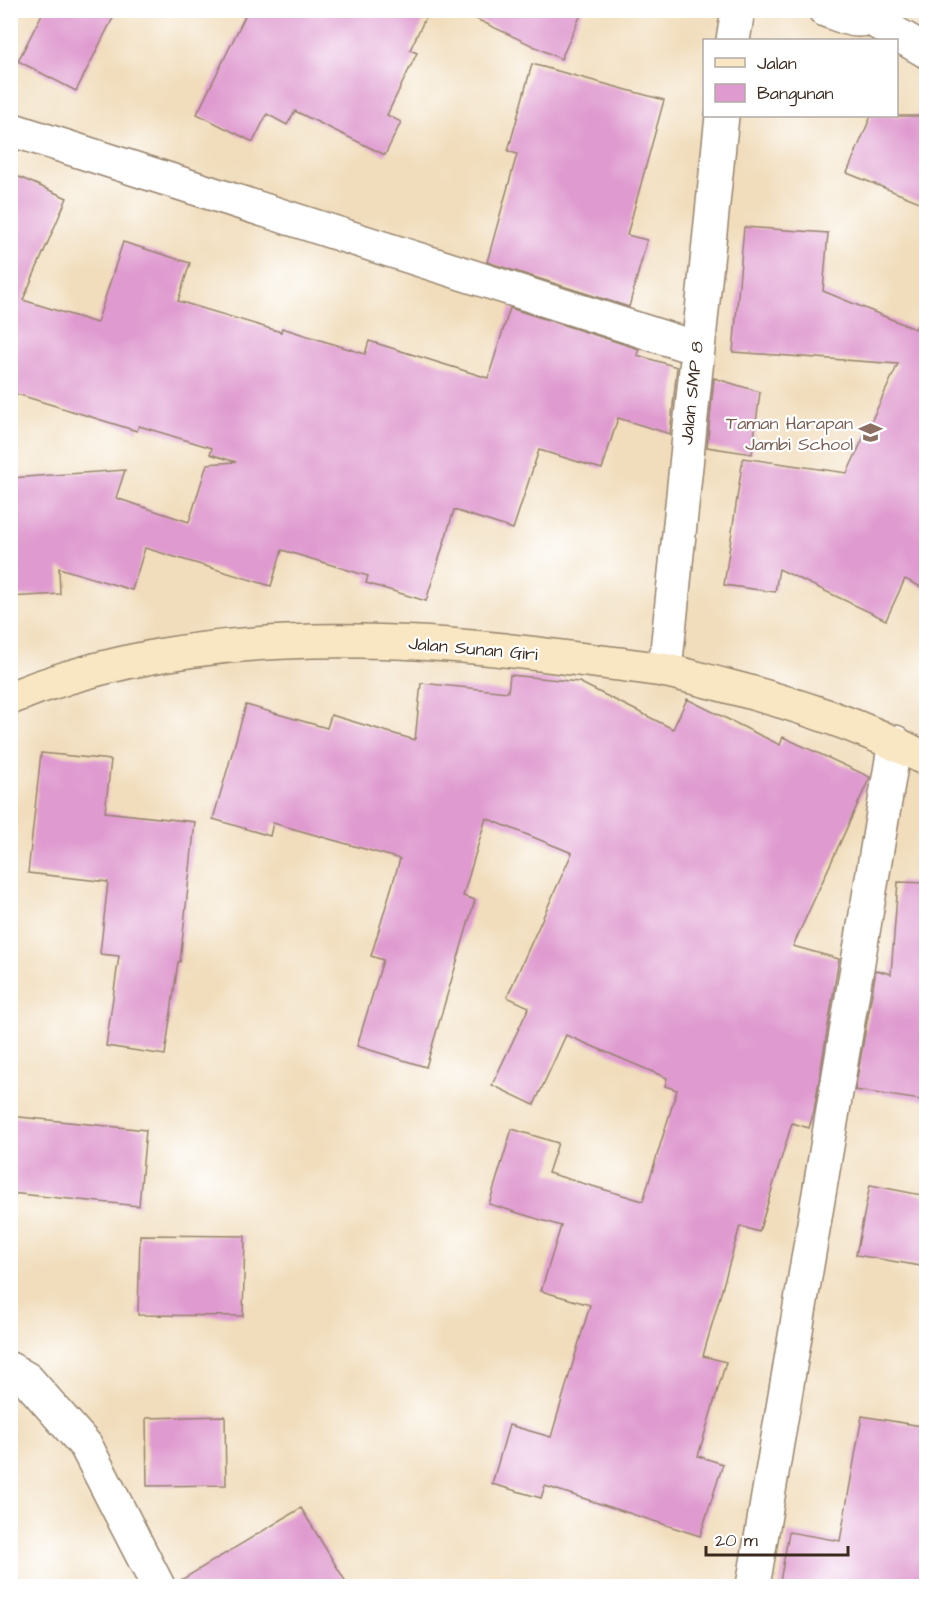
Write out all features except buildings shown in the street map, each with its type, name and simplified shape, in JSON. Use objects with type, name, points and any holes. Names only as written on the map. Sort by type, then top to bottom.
[{"type":"street","points":[[733,39],[738,10]]},
{"type":"street","points":[[825,10],[854,21],[878,15],[927,51]]},
{"type":"street","name":"Jalan SMP 8","points":[[664,670],[722,117]]},
{"type":"street","points":[[10,129],[696,348]]},
{"type":"street","name":"Jalan Sunan Giri","points":[[10,698],[40,686],[133,661],[230,646],[353,640],[489,647],[664,670],[787,701],[895,742],[927,759]]},
{"type":"street","points":[[753,1587],[895,742]]},
{"type":"street","points":[[10,1369],[27,1379],[86,1446],[158,1587]]},
{"type":"place","name":"Taman Harapan Jambi School","points":[[871,433]]}]
